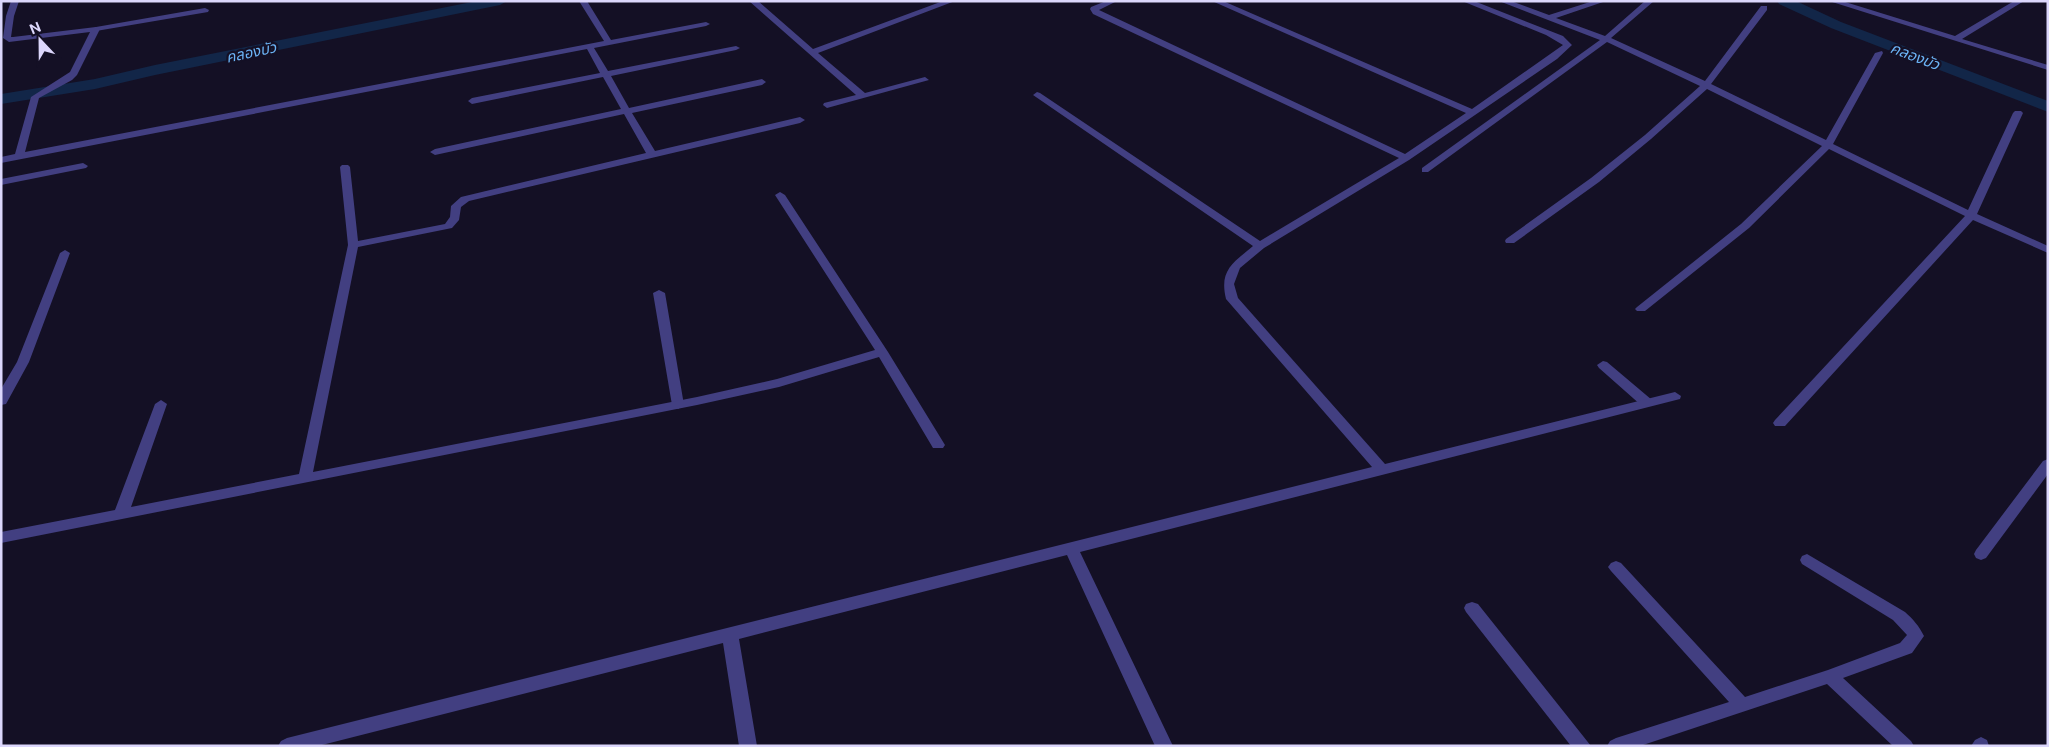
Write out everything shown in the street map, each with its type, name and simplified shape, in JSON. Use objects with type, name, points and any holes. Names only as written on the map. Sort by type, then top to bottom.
[{"type":"street","points":[[15,1],[10,16],[7,38],[12,40],[96,29],[205,10]]},
{"type":"street","points":[[583,1],[608,42]]},
{"type":"street","points":[[812,52],[951,1]]},
{"type":"street","points":[[1113,1],[1094,9],[1096,12],[1406,158]]},
{"type":"street","points":[[1216,1],[1472,112]]},
{"type":"street","points":[[1382,470],[1232,299],[1228,284],[1236,267],[1260,246],[1406,158],[1554,57],[1568,45],[1560,38],[1549,33],[1466,1]]},
{"type":"street","points":[[1503,1],[1606,39],[1706,84],[1971,215],[2048,250]]},
{"type":"street","points":[[1548,18],[1602,1]]},
{"type":"street","points":[[1425,170],[1606,39],[1650,1]]},
{"type":"street","points":[[1833,1],[2048,68]]},
{"type":"street","points":[[1850,7],[1861,1]]},
{"type":"street","points":[[1956,39],[2020,1]]},
{"type":"street","points":[[758,2],[863,96]]},
{"type":"street","points":[[1510,241],[1595,180],[1648,137],[1706,84],[1764,8]]},
{"type":"street","points":[[1,160],[706,24]]},
{"type":"street","points":[[19,157],[36,97],[69,78],[74,73],[96,29]]},
{"type":"street","points":[[589,46],[652,155]]},
{"type":"street","points":[[472,101],[736,48]]},
{"type":"street","points":[[1641,308],[1697,266],[1745,226],[1828,145],[1879,53]]},
{"type":"street","points":[[827,105],[925,80]]},
{"type":"street","points":[[435,152],[762,82]]},
{"type":"street","points":[[1037,95],[1260,246]]},
{"type":"street","points":[[1780,423],[1971,215],[2018,114]]},
{"type":"street","points":[[353,245],[448,226],[453,223],[456,216],[456,206],[465,199],[800,120]]},
{"type":"street","points":[[1,182],[83,166]]},
{"type":"street","points":[[305,477],[353,245],[345,167]]},
{"type":"street","points":[[780,195],[882,352],[938,446]]},
{"type":"street","points":[[1,401],[23,362],[65,253]]},
{"type":"street","points":[[659,293],[678,405]]},
{"type":"street","points":[[1,538],[678,405],[779,383],[882,352]]},
{"type":"street","points":[[1602,365],[1647,403]]},
{"type":"street","points":[[287,746],[1675,396]]},
{"type":"street","points":[[121,514],[161,404]]},
{"type":"street","points":[[1980,554],[2048,464]]},
{"type":"street","points":[[1072,548],[1164,746]]},
{"type":"street","points":[[1616,746],[1830,676],[1906,648],[1916,636],[1899,616],[1807,560]]},
{"type":"street","points":[[1616,567],[1742,705]]},
{"type":"street","points":[[1472,608],[1582,746]]},
{"type":"street","points":[[730,634],[748,746]]},
{"type":"street","points":[[1830,676],[1905,746]]},
{"type":"waterway","name":"คลองบัว","points":[[1,99],[95,84],[155,70],[500,1]]},
{"type":"waterway","name":"คลองบัว","points":[[1784,1],[1836,25],[2048,107]]}]
